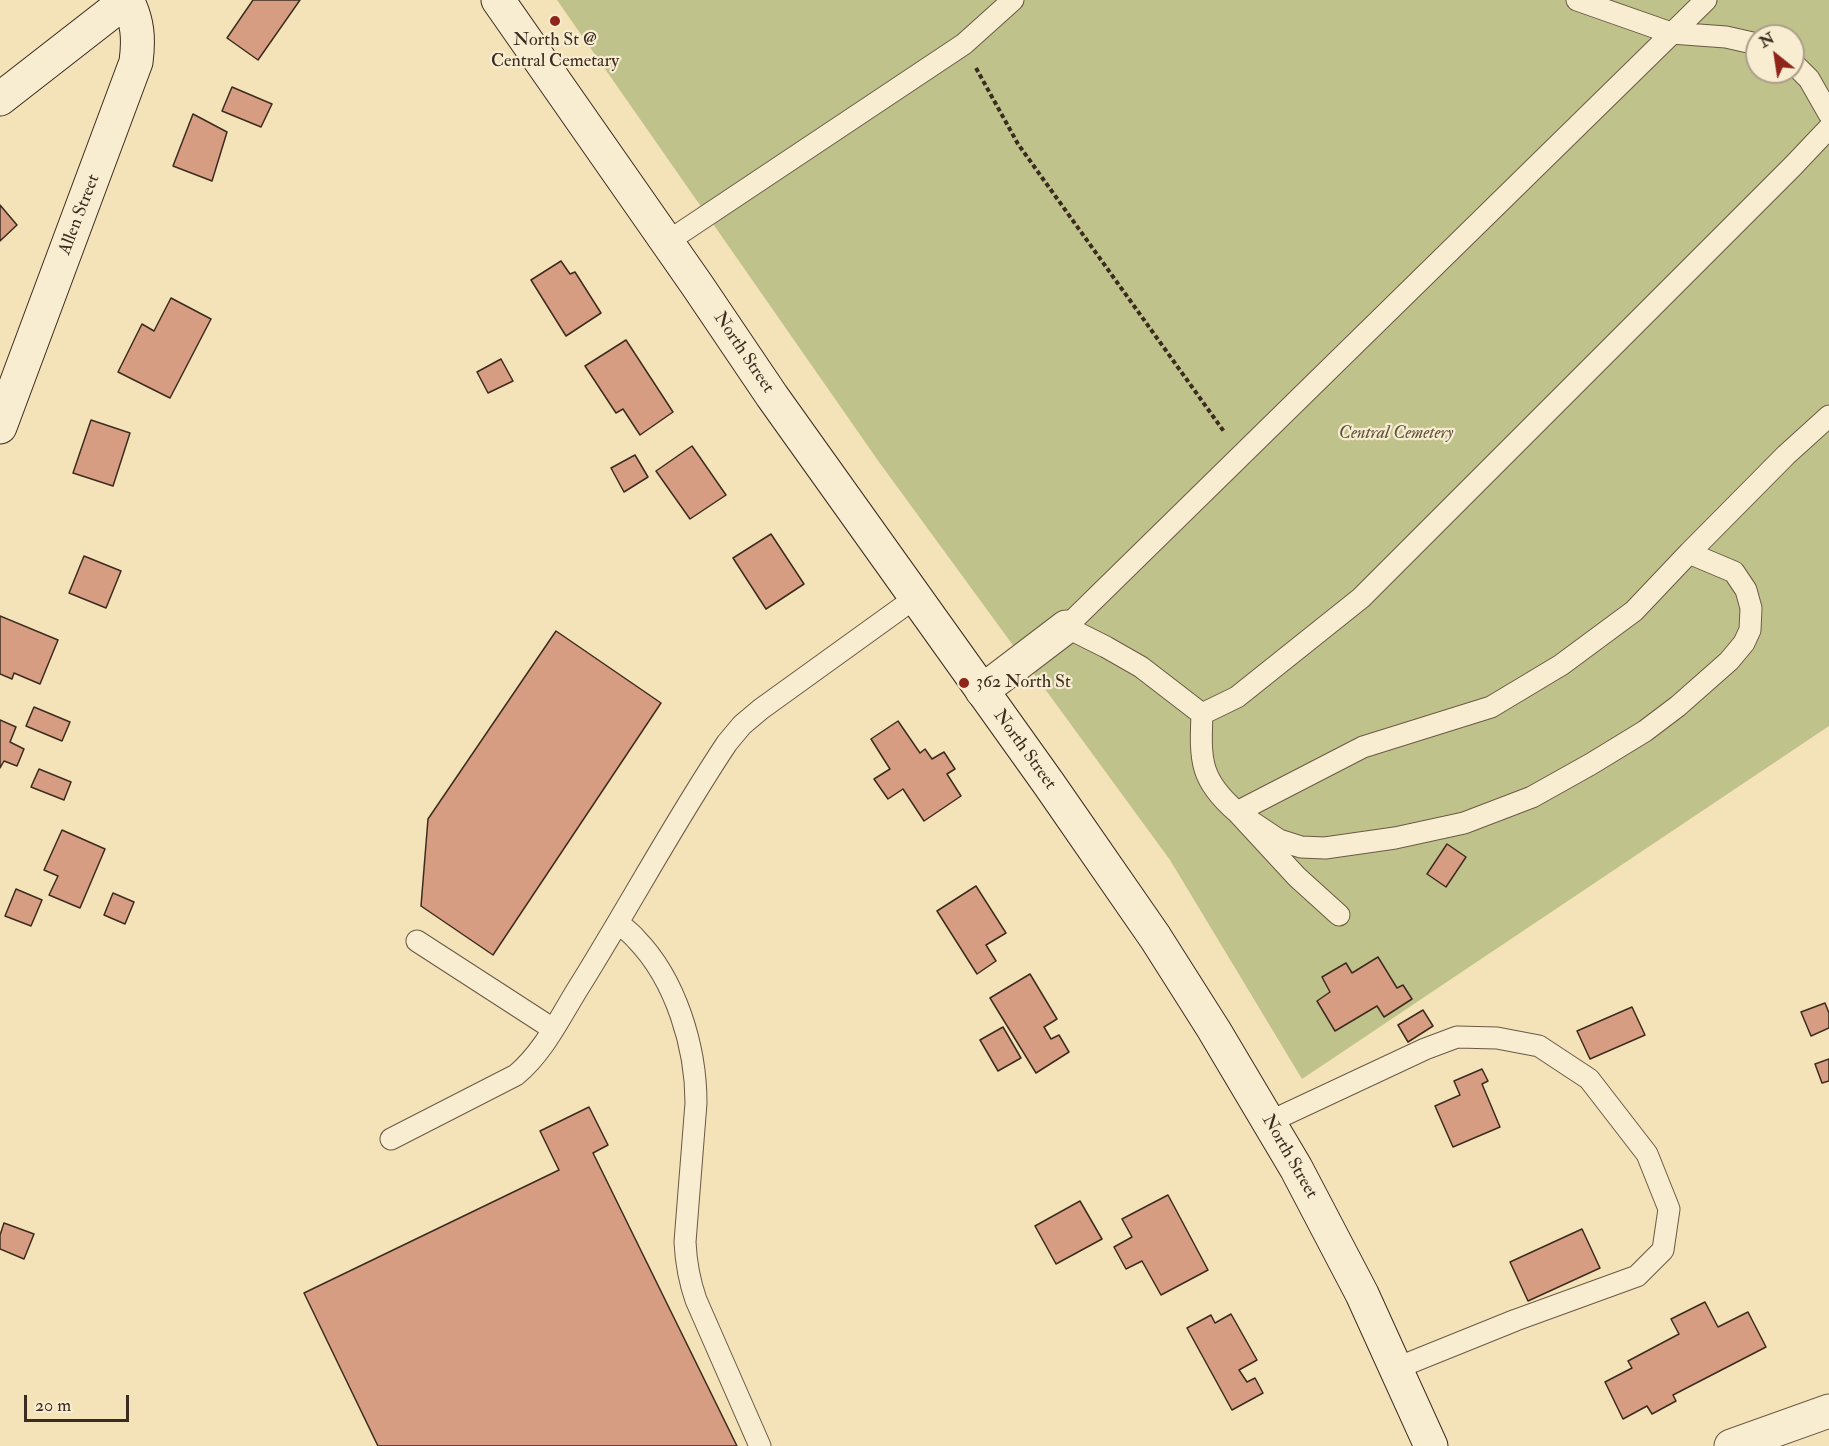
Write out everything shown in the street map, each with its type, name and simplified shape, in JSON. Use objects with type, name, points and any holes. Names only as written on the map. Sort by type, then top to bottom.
[{"type":"main road","points":[[0,99],[127,0]]},
{"type":"main road","name":"Allen Street","points":[[0,427],[136,62],[139,43],[137,27],[134,13],[127,0]]},
{"type":"main road","name":"North Street","points":[[498,0],[772,396],[1155,937],[1269,1122],[1341,1251],[1397,1368],[1431,1446]]},
{"type":"main road","points":[[982,692],[1066,627]]},
{"type":"main road","points":[[1731,1446],[1829,1411]]},
{"type":"lane","points":[[667,242],[963,44],[1013,0]]},
{"type":"lane","points":[[1577,0],[1671,33],[1726,37],[1745,41]]},
{"type":"lane","points":[[1202,714],[1141,667],[1066,627],[1706,0]]},
{"type":"lane","points":[[1805,75],[1829,114]]},
{"type":"lane","points":[[1202,714],[1237,697],[1361,598],[1829,128]]},
{"type":"lane","points":[[1236,812],[1363,747],[1491,706],[1561,665],[1634,611],[1786,455],[1829,416]]},
{"type":"lane","points":[[1236,812],[1279,840],[1301,847],[1325,848],[1383,840],[1464,823],[1532,797],[1591,764],[1645,731],[1678,706],[1729,661],[1744,643],[1750,630],[1751,608],[1746,590],[1734,572],[1689,553]]},
{"type":"lane","points":[[391,1139],[516,1074],[528,1065],[553,1029],[727,743],[742,725],[762,709],[915,598]]},
{"type":"lane","points":[[1202,714],[1202,762],[1209,780],[1221,798],[1297,877],[1339,915]]},
{"type":"lane","points":[[618,923],[636,939],[653,960],[679,1010],[686,1034],[692,1058],[696,1092],[685,1242],[686,1262],[696,1300],[760,1446]]},
{"type":"lane","points":[[417,941],[553,1029]]},
{"type":"lane","points":[[1269,1122],[1435,1045],[1457,1037],[1497,1038],[1539,1046],[1589,1079],[1647,1154],[1669,1209],[1664,1250],[1637,1276],[1516,1320],[1397,1368]]},
{"type":"path","points":[[963,44],[1018,144],[1241,456]]},
{"type":"green space","name":"Central Cemetery","points":[[557,0],[1829,0],[1829,726],[1302,1079],[1170,860],[879,462]]},
{"type":"building","points":[[253,0],[300,0],[258,60],[227,38]]},
{"type":"building","points":[[232,87],[272,104],[261,127],[222,111]]},
{"type":"building","points":[[193,114],[227,132],[212,181],[173,166]]},
{"type":"building","points":[[0,205],[17,225],[0,241]]},
{"type":"building","points":[[561,261],[570,274],[575,272],[601,313],[566,336],[531,280]]},
{"type":"building","points":[[171,298],[211,319],[170,398],[118,372],[142,324],[154,331]]},
{"type":"building","points":[[626,340],[673,412],[640,435],[623,409],[616,413],[585,366]]},
{"type":"building","points":[[501,359],[513,381],[488,393],[477,372]]},
{"type":"building","points":[[91,420],[130,433],[113,486],[73,473]]},
{"type":"building","points":[[692,446],[726,495],[690,519],[656,471]]},
{"type":"building","points":[[635,455],[648,477],[624,492],[611,468]]},
{"type":"building","points":[[771,534],[804,584],[766,609],[733,558]]},
{"type":"building","points":[[84,556],[121,571],[106,608],[69,593]]},
{"type":"building","points":[[0,616],[58,640],[40,684],[14,673],[12,679],[0,674]]},
{"type":"building","points":[[556,631],[661,703],[493,955],[421,906],[428,819]]},
{"type":"building","points":[[34,707],[70,722],[62,741],[26,726]]},
{"type":"building","points":[[0,720],[16,727],[10,742],[24,749],[17,766],[4,761],[0,768]]},
{"type":"building","points":[[898,721],[920,753],[925,749],[932,759],[944,752],[955,769],[947,774],[961,796],[924,821],[903,789],[888,799],[874,779],[890,769],[871,739]]},
{"type":"building","points":[[39,769],[71,782],[64,800],[31,787]]},
{"type":"building","points":[[62,830],[105,849],[80,908],[49,895],[58,876],[44,870]]},
{"type":"building","points":[[1447,844],[1466,857],[1446,887],[1427,874]]},
{"type":"building","points":[[976,886],[1006,933],[986,945],[996,961],[977,974],[937,911]]},
{"type":"building","points":[[16,889],[42,900],[31,926],[5,916]]},
{"type":"building","points":[[113,893],[134,902],[125,924],[104,915]]},
{"type":"building","points":[[1378,957],[1397,988],[1403,985],[1412,999],[1384,1017],[1377,1006],[1335,1031],[1317,1001],[1330,992],[1322,977],[1346,963],[1352,973]]},
{"type":"building","points":[[1030,974],[1057,1019],[1044,1027],[1051,1039],[1059,1035],[1069,1052],[1036,1073],[990,998]]},
{"type":"building","points":[[1825,1003],[1829,1013],[1829,1028],[1811,1036],[1801,1012]]},
{"type":"building","points":[[1632,1007],[1645,1035],[1590,1059],[1577,1031]]},
{"type":"building","points":[[1423,1010],[1433,1026],[1408,1042],[1398,1025]]},
{"type":"building","points":[[1003,1027],[1021,1058],[998,1071],[980,1040]]},
{"type":"building","points":[[1829,1059],[1829,1081],[1822,1083],[1815,1064]]},
{"type":"building","points":[[1482,1069],[1488,1081],[1482,1084],[1500,1127],[1453,1147],[1435,1106],[1460,1095],[1454,1081]]},
{"type":"building","points":[[589,1107],[608,1145],[593,1153],[737,1446],[378,1446],[304,1293],[559,1170],[540,1131]]},
{"type":"building","points":[[1168,1195],[1208,1270],[1161,1295],[1142,1261],[1126,1269],[1114,1247],[1132,1237],[1122,1219]]},
{"type":"building","points":[[1080,1201],[1102,1239],[1056,1264],[1035,1226]]},
{"type":"building","points":[[4,1223],[34,1234],[24,1259],[0,1249],[0,1235]]},
{"type":"building","points":[[1582,1229],[1600,1268],[1528,1301],[1510,1262]]},
{"type":"building","points":[[1705,1302],[1718,1327],[1748,1312],[1766,1347],[1673,1395],[1676,1401],[1652,1414],[1647,1406],[1623,1419],[1605,1382],[1632,1368],[1628,1361],[1679,1334],[1671,1319]]},
{"type":"building","points":[[1231,1314],[1257,1360],[1239,1370],[1247,1382],[1255,1378],[1263,1393],[1232,1410],[1187,1328],[1211,1315],[1215,1323]]},
{"type":"place","name":"North St @ Central Cemetary","points":[[555,21]]},
{"type":"place","name":"362 North St","points":[[964,683]]}]
